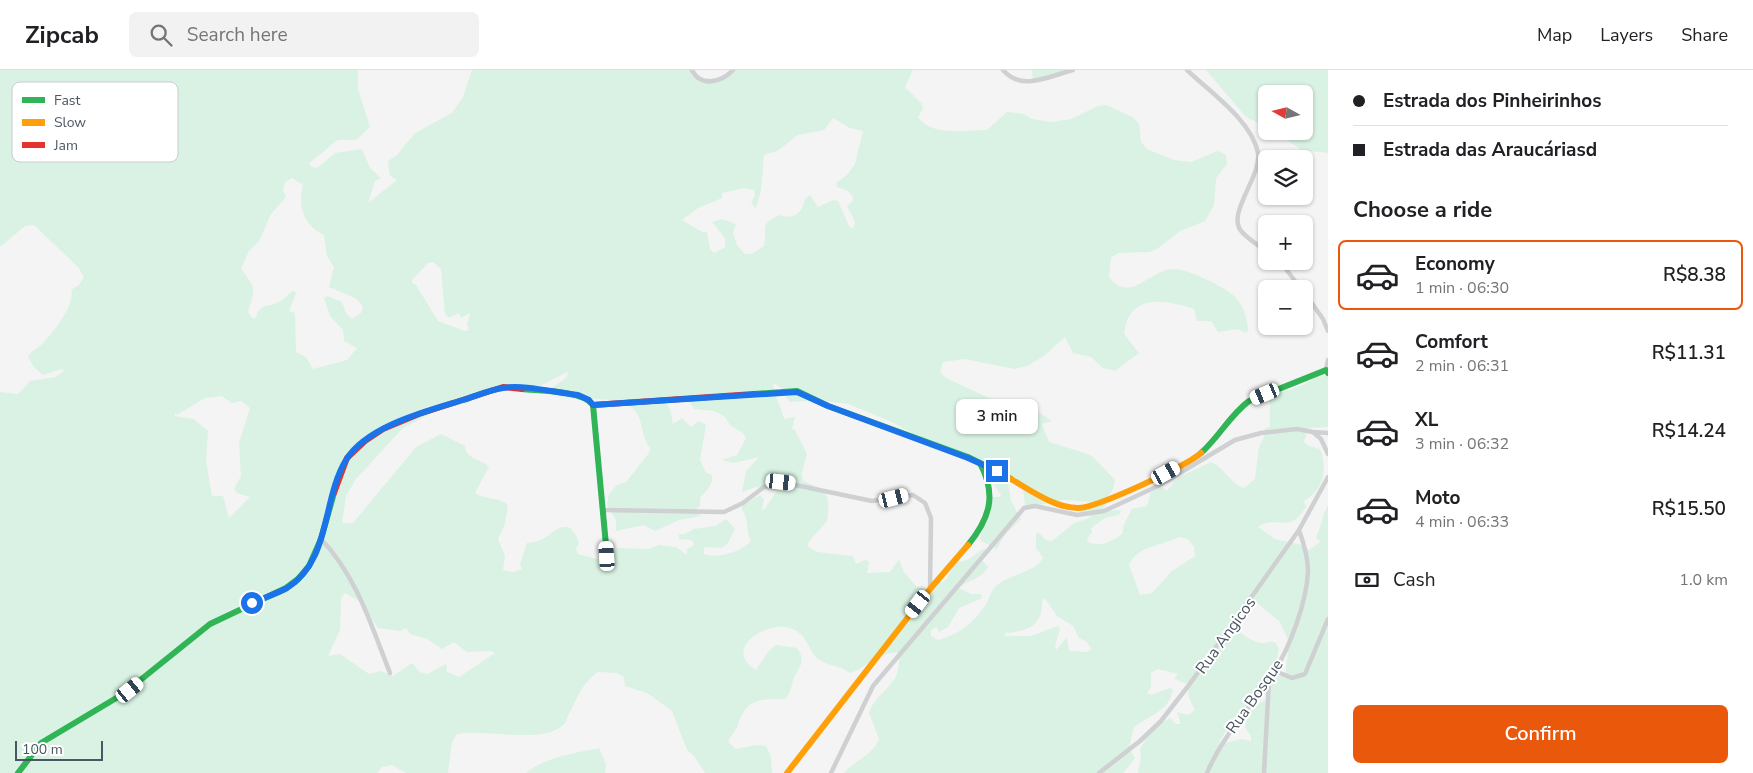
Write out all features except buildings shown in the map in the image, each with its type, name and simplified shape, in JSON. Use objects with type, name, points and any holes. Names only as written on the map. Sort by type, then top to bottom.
[{"type":"street","points":[[692,70],[700,79],[708,82],[723,79],[733,70]]},
{"type":"street","points":[[1003,70],[1010,77],[1025,82],[1073,70]]},
{"type":"street","points":[[1187,70],[1242,121],[1253,136],[1258,161],[1237,219],[1241,232],[1258,245]]},
{"type":"street","points":[[1313,305],[1323,319],[1328,331]]},
{"type":"street","points":[[593,405],[797,392],[828,406],[980,463],[1052,501],[1078,508],[1092,506],[1133,489],[1204,451],[1245,404],[1327,371],[1328,360]]},
{"type":"street","points":[[18,773],[41,743],[123,694],[210,624],[286,588],[298,579],[308,566],[321,539],[339,476],[347,458],[365,441],[382,429],[419,414],[503,387],[578,395],[589,400],[593,405],[607,556]]},
{"type":"street","points":[[831,773],[867,695],[878,678],[1027,506],[1077,515],[1104,510],[1158,486],[1241,437],[1297,430],[1328,434]]},
{"type":"street","points":[[1313,432],[1320,439],[1328,454]]},
{"type":"street","points":[[788,773],[930,588],[981,526],[988,514],[991,489],[988,477],[980,463]]},
{"type":"street","name":"Rua Angicos","points":[[1099,773],[1140,742],[1161,721],[1189,685],[1299,530],[1328,477]]},
{"type":"street","points":[[604,510],[724,512],[743,503],[764,487],[781,482],[872,501],[913,495],[926,504],[932,518],[930,588]]},
{"type":"street","name":"Rua Bosque","points":[[1207,773],[1219,746],[1275,671],[1292,633],[1306,590],[1308,570],[1306,548],[1299,530]]},
{"type":"street","points":[[321,539],[336,554],[349,574],[390,673]]},
{"type":"street","points":[[1275,671],[1292,678],[1305,674],[1328,620]]},
{"type":"street","points":[[1264,773],[1270,679]]},
{"type":"green space","points":[[0,70],[358,70],[358,89],[370,127],[356,140],[338,140],[309,163],[312,167],[317,168],[335,153],[362,149],[370,168],[381,178],[375,181],[368,203],[397,180],[390,176],[388,161],[397,155],[415,133],[452,113],[463,97],[472,70],[690,70],[700,77],[711,79],[732,70],[913,70],[905,87],[922,104],[923,109],[918,117],[924,123],[940,130],[987,130],[1007,112],[1024,114],[1032,119],[1051,122],[1071,119],[1098,106],[1106,105],[1133,117],[1139,124],[1141,142],[1147,149],[1174,160],[1191,162],[1218,151],[1226,155],[1227,164],[1216,178],[1214,205],[1205,221],[1180,231],[1157,249],[1149,252],[1118,253],[1111,258],[1109,277],[1117,285],[1125,288],[1140,284],[1165,270],[1174,269],[1197,275],[1216,284],[1236,298],[1246,317],[1248,330],[1246,333],[1238,329],[1218,332],[1211,321],[1197,321],[1194,309],[1178,304],[1151,302],[1136,308],[1126,324],[1124,334],[1139,353],[1115,371],[1103,368],[1091,357],[1073,353],[1065,337],[1044,356],[1027,366],[1015,369],[964,359],[943,362],[940,372],[946,378],[1000,403],[1040,413],[1052,421],[1042,424],[1049,442],[1093,457],[1115,480],[1113,490],[1103,500],[1088,502],[1064,500],[1041,505],[1025,505],[1023,489],[1011,481],[1008,482],[1011,501],[1021,519],[1004,536],[997,549],[981,541],[980,538],[991,497],[1000,497],[1001,495],[981,466],[970,456],[955,457],[892,422],[848,404],[817,400],[790,402],[786,397],[786,391],[773,383],[784,419],[795,417],[792,429],[795,430],[807,454],[802,473],[803,481],[818,488],[827,498],[827,521],[807,546],[817,552],[853,556],[856,564],[865,560],[869,561],[867,573],[890,572],[899,559],[904,572],[917,587],[927,589],[946,580],[954,564],[969,559],[983,549],[989,550],[990,553],[984,553],[982,560],[988,567],[985,571],[979,577],[959,588],[971,594],[981,594],[982,598],[959,608],[948,627],[939,632],[937,627],[931,630],[931,636],[938,640],[952,635],[971,622],[982,611],[994,589],[1000,583],[1027,571],[1039,563],[1043,558],[1036,548],[1036,534],[1039,533],[1046,540],[1052,541],[1074,523],[1090,518],[1089,515],[1072,508],[1107,504],[1103,509],[1105,511],[1121,510],[1119,515],[1105,518],[1091,528],[1092,533],[1087,538],[1088,542],[1102,544],[1122,534],[1124,524],[1132,509],[1147,506],[1151,492],[1162,487],[1167,491],[1182,476],[1211,462],[1235,483],[1244,488],[1255,479],[1259,447],[1264,437],[1262,431],[1270,426],[1270,396],[1300,386],[1328,373],[1328,427],[1308,428],[1304,442],[1309,446],[1320,449],[1324,471],[1320,485],[1304,501],[1306,507],[1295,520],[1286,523],[1272,522],[1258,527],[1275,539],[1302,545],[1309,550],[1320,542],[1316,537],[1328,505],[1328,773],[1138,773],[1141,757],[1140,749],[1151,730],[1170,718],[1176,724],[1181,724],[1177,712],[1188,715],[1195,710],[1189,698],[1188,684],[1174,679],[1178,674],[1158,669],[1151,673],[1151,687],[1147,693],[1151,695],[1170,688],[1173,690],[1171,697],[1163,708],[1134,727],[1129,748],[1135,758],[1123,773],[844,773],[873,749],[879,739],[869,713],[875,701],[895,679],[898,672],[900,653],[880,656],[850,673],[818,659],[801,634],[790,628],[780,627],[770,628],[751,638],[745,645],[743,653],[746,662],[756,670],[768,652],[776,645],[797,648],[802,661],[793,680],[790,692],[785,699],[761,700],[750,705],[741,716],[728,742],[736,749],[756,745],[766,746],[771,756],[772,773],[705,773],[694,756],[687,750],[672,711],[647,693],[625,686],[624,677],[617,673],[598,672],[578,695],[565,723],[556,730],[544,734],[530,735],[457,734],[452,742],[448,773],[406,773],[392,765],[382,767],[377,773],[0,773],[0,392],[18,394],[30,381],[56,377],[64,370],[43,375],[34,367],[28,357],[43,343],[58,324],[70,302],[71,290],[79,285],[84,277],[78,267],[34,225],[25,226],[0,247]],"holes":[[[833,118],[850,128],[863,131],[855,164],[847,175],[836,183],[837,187],[848,191],[853,197],[853,201],[847,206],[855,222],[853,229],[849,226],[838,201],[833,200],[818,207],[810,195],[805,199],[802,209],[793,216],[779,215],[772,218],[766,224],[764,246],[752,254],[745,254],[737,245],[733,233],[736,224],[722,219],[712,222],[725,238],[725,247],[714,253],[710,249],[707,232],[702,232],[682,220],[698,208],[722,198],[722,193],[744,188],[754,190],[755,195],[751,203],[756,208],[761,190],[764,155],[777,151],[798,135],[824,130]],[[292,178],[303,185],[301,201],[304,214],[311,226],[324,235],[327,256],[334,267],[329,287],[355,298],[363,306],[361,313],[352,319],[346,313],[342,302],[327,296],[324,298],[330,316],[343,330],[344,341],[357,348],[347,360],[313,369],[306,357],[296,352],[295,313],[289,311],[296,293],[293,291],[279,302],[262,308],[257,313],[256,318],[252,318],[248,312],[253,295],[253,286],[241,268],[249,251],[259,241],[271,214],[286,197],[283,190],[285,182]],[[433,262],[441,269],[445,314],[449,318],[459,313],[461,318],[470,313],[467,324],[469,330],[465,331],[438,321],[416,285],[412,283],[412,280],[428,263]],[[569,371],[566,378],[551,388],[551,393],[572,398],[619,402],[629,406],[636,412],[650,448],[649,453],[626,482],[617,485],[609,494],[607,505],[616,520],[616,531],[644,525],[655,531],[679,520],[701,516],[695,510],[700,506],[700,498],[712,482],[712,475],[706,473],[700,460],[706,425],[699,421],[691,427],[682,418],[673,424],[670,409],[665,401],[688,400],[694,409],[714,411],[725,417],[730,425],[743,433],[746,438],[737,455],[722,460],[734,463],[759,457],[746,471],[742,492],[756,487],[777,491],[764,510],[762,509],[764,499],[760,495],[742,506],[751,541],[741,548],[723,555],[704,554],[704,547],[722,548],[728,543],[735,529],[726,519],[715,526],[694,529],[685,534],[679,534],[679,539],[691,540],[694,543],[693,546],[687,549],[687,555],[676,547],[659,545],[648,549],[618,548],[604,561],[578,554],[576,549],[579,543],[575,533],[570,528],[565,527],[539,541],[527,543],[520,564],[522,569],[514,572],[503,570],[505,556],[498,539],[505,524],[508,505],[505,502],[483,497],[475,493],[489,467],[468,454],[465,446],[441,434],[416,447],[353,523],[342,523],[346,496],[356,479],[403,428],[455,401],[466,404],[486,392],[536,388]],[[222,396],[231,403],[241,401],[250,408],[239,443],[241,476],[234,489],[237,493],[250,497],[229,518],[223,496],[212,496],[206,461],[208,431],[194,419],[175,416],[175,413],[177,415],[205,398]],[[1179,537],[1188,539],[1194,547],[1195,556],[1172,571],[1152,593],[1140,595],[1129,565],[1133,558],[1144,550]],[[345,593],[359,601],[378,628],[400,631],[406,628],[410,634],[427,639],[442,649],[454,642],[467,652],[491,651],[495,653],[459,677],[447,672],[446,664],[427,674],[420,672],[412,663],[393,676],[381,671],[369,674],[340,654],[328,656],[340,630],[341,598]],[[1045,598],[1057,616],[1073,626],[1079,638],[1087,642],[1091,649],[1087,652],[1069,651],[1067,637],[1056,650],[1055,645],[1060,629],[1058,626],[1031,636],[1005,636],[1006,632],[1022,631],[1033,625],[1040,616],[1042,601]],[[1255,601],[1280,622],[1289,642],[1285,676],[1273,674],[1279,650],[1276,643],[1257,642],[1233,626],[1244,608]],[[1265,687],[1269,687],[1267,699],[1258,704],[1247,717],[1245,727],[1251,736],[1251,741],[1242,739],[1225,743],[1222,750],[1219,748],[1220,740],[1235,718]]]},
{"type":"green space","points":[[1032,70],[1074,70],[1033,80]]},
{"type":"green space","points":[[1206,70],[1328,70],[1328,153],[1302,150],[1287,140],[1313,140],[1313,85],[1258,85],[1258,123],[1246,117]]},
{"type":"green space","points":[[599,748],[606,764],[605,773],[526,773],[552,759]]},
{"type":"traffic: fast","points":[[1201,453],[1249,401],[1326,370],[1328,373]]},
{"type":"traffic: fast","points":[[522,389],[580,396],[593,405],[607,556]]},
{"type":"traffic: fast","points":[[754,394],[797,391],[828,406],[968,457],[1011,479]]},
{"type":"traffic: fast","points":[[968,545],[982,525],[989,506],[988,486],[980,463]]},
{"type":"traffic: fast","points":[[18,773],[41,743],[123,694],[210,624],[286,588],[298,579],[309,566],[321,539],[334,493]]},
{"type":"traffic: slow","points":[[1011,479],[1052,502],[1078,508],[1121,494],[1178,467],[1201,453]]},
{"type":"traffic: slow","points":[[787,773],[930,589],[968,545]]},
{"type":"traffic: jam","points":[[334,493],[347,458],[365,441],[383,429],[419,414],[503,387],[522,389]]},
{"type":"traffic: jam","points":[[593,405],[754,394]]},
{"type":"route","points":[[252,603],[286,588],[298,579],[308,566],[321,539],[339,476],[347,458],[365,441],[382,429],[419,414],[503,387],[578,395],[586,398],[593,405],[792,391],[803,393],[828,406],[968,458],[997,471]]}]
